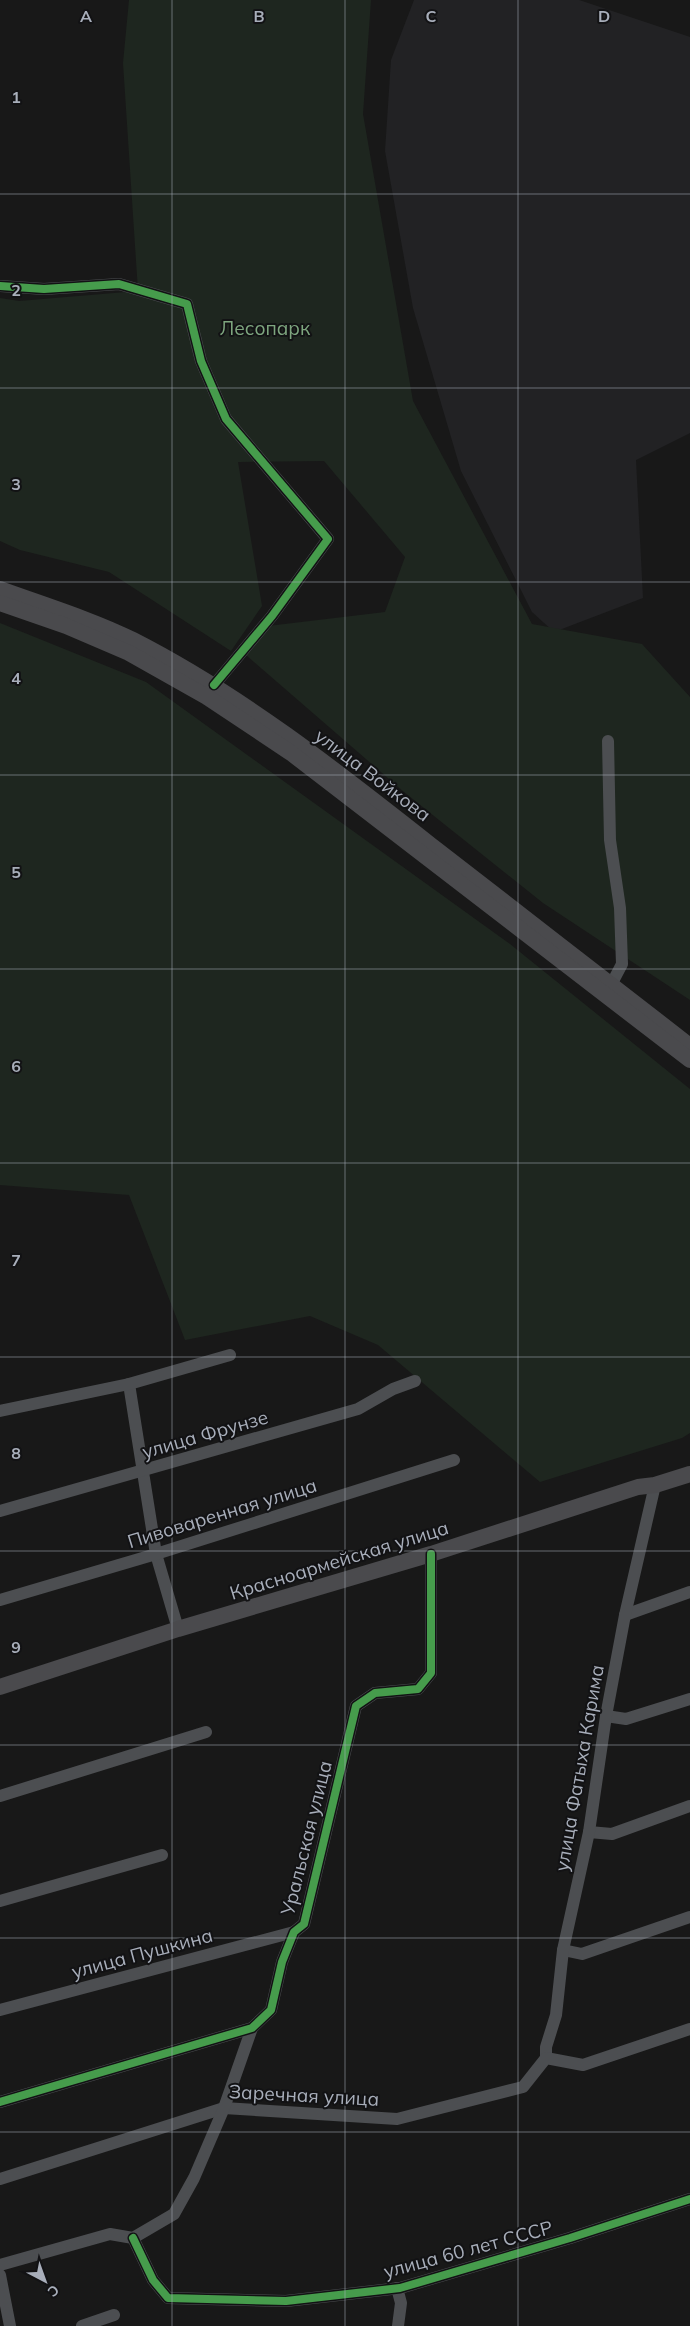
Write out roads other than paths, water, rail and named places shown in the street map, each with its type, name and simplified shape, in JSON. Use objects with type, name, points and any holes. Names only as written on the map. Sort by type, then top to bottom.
[{"type":"main road","name":"улица Войкова","points":[[0,589],[99,624],[214,685],[283,732],[369,797],[690,1046]]},
{"type":"main road","name":"улица Войкова","points":[[0,603],[66,626],[129,653],[207,697],[298,758],[690,1060]]},
{"type":"main road","name":"Красноармейская улица","points":[[0,1687],[178,1628],[431,1554],[638,1487],[690,1474]]},
{"type":"street","points":[[0,286],[44,289],[119,284],[187,304],[201,361],[226,419],[328,539],[272,616],[214,685]]},
{"type":"street","points":[[608,741],[610,840],[620,908],[622,964],[612,985]]},
{"type":"street","points":[[0,1411],[129,1384],[230,1355]]},
{"type":"street","name":"улица Фрунзе","points":[[0,1511],[358,1409],[393,1389],[416,1381]]},
{"type":"street","points":[[129,1384],[156,1554],[178,1628]]},
{"type":"street","name":"Пивоваренная улица","points":[[0,1600],[156,1554],[454,1460]]},
{"type":"street","name":"улица Фатыха Карима","points":[[546,2058],[546,2047],[556,2015],[563,1950],[589,1832],[606,1716],[625,1615],[655,1484]]},
{"type":"street","name":"Уральская улица","points":[[0,2102],[252,2028],[271,2010],[282,1962],[294,1932],[304,1924],[356,1706],[375,1693],[418,1690],[431,1673],[431,1554]]},
{"type":"street","points":[[625,1615],[690,1592]]},
{"type":"street","points":[[606,1716],[626,1719],[690,1699]]},
{"type":"street","points":[[0,1796],[206,1732]]},
{"type":"street","points":[[589,1832],[612,1834],[690,1806]]},
{"type":"street","points":[[0,1901],[162,1855]]},
{"type":"street","points":[[563,1950],[582,1954],[690,1917]]},
{"type":"street","name":"улица Пушкина","points":[[0,2010],[294,1932]]},
{"type":"street","points":[[0,2265],[110,2234],[133,2238],[174,2214],[194,2178],[224,2108],[252,2028]]},
{"type":"street","points":[[546,2058],[583,2065],[690,2029]]},
{"type":"street","name":"Заречная улица","points":[[0,2179],[224,2108],[397,2119],[523,2087],[546,2058]]},
{"type":"street","name":"улица 60 лет СССР","points":[[133,2238],[153,2280],[168,2298],[286,2301],[397,2288],[570,2238],[690,2199]]},
{"type":"street","points":[[0,2275],[10,2326]]},
{"type":"street","points":[[397,2288],[401,2303],[398,2326]]},
{"type":"street","points":[[82,2326],[114,2315]]},
{"type":"park label","name":"Лесопарк","points":[[265,328]]}]
